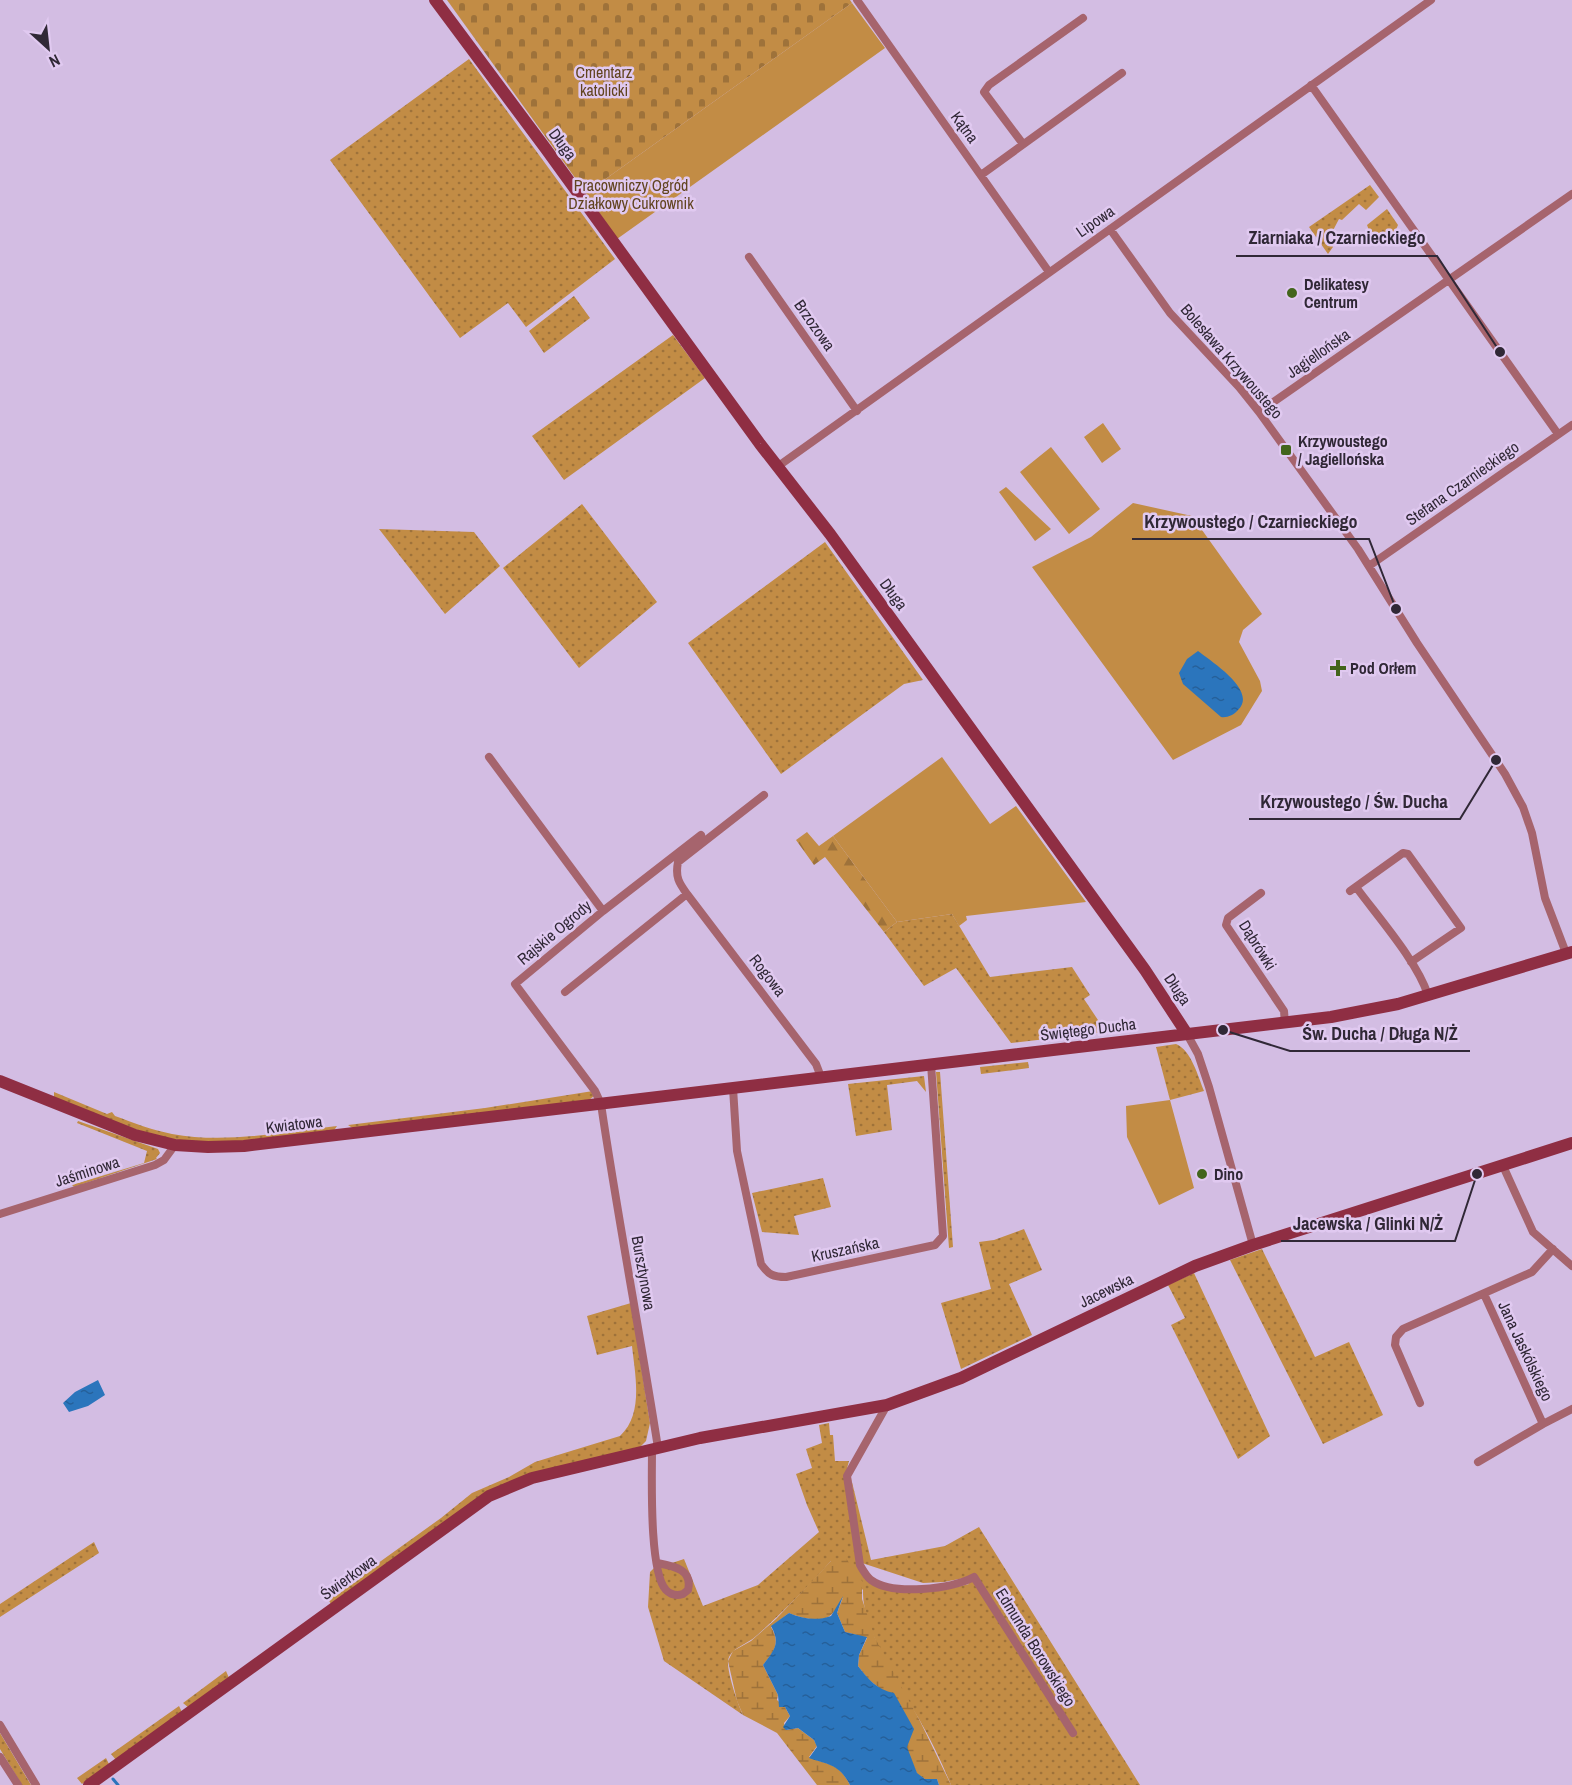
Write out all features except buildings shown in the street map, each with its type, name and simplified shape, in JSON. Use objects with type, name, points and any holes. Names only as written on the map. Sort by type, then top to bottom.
[{"type":"street","name":"Długa","points":[[435,0],[777,467],[830,534],[1145,970],[1198,1054],[1253,1245]]},
{"type":"street","name":"Kątna","points":[[857,0],[1049,272]]},
{"type":"street","name":"Lipowa","points":[[777,467],[1431,0]]},
{"type":"street","points":[[1023,144],[984,92],[989,85],[1083,18]]},
{"type":"street","points":[[981,175],[1122,73]]},
{"type":"street","points":[[1311,85],[1558,434]]},
{"type":"street","name":"Jagiellońska","points":[[1259,412],[1572,194]]},
{"type":"street","name":"Bolesława Krzywoustego","points":[[1110,229],[1170,313],[1239,387],[1259,412],[1369,566],[1417,643],[1515,790],[1532,833],[1545,898],[1569,952]]},
{"type":"street","name":"Brzozowa","points":[[749,257],[857,411]]},
{"type":"street","name":"Stefana Czarnieckiego","points":[[1369,566],[1572,424]]},
{"type":"street","points":[[489,757],[603,911]]},
{"type":"street","name":"Rogowa","points":[[764,795],[678,862],[676,872],[678,882],[816,1064],[821,1077]]},
{"type":"street","name":"Rajskie Ogrody","points":[[601,1104],[596,1091],[515,984],[603,911],[701,835]]},
{"type":"street","points":[[1411,962],[1461,928],[1408,854],[1403,853],[1353,889],[1411,962],[1425,985],[1428,995]]},
{"type":"street","name":"Dąbrówki","points":[[1261,893],[1228,918],[1226,925],[1284,1011],[1285,1023]]},
{"type":"street","points":[[565,992],[687,894]]},
{"type":"street","name":"Świętego Ducha","points":[[601,1104],[1285,1023],[1365,1011],[1428,995],[1569,952]]},
{"type":"street","name":"Kruszańska","points":[[733,1088],[737,1151],[761,1264],[767,1273],[774,1277],[786,1277],[935,1245],[943,1236],[931,1064]]},
{"type":"street","name":"Kwiatowa","points":[[0,1080],[135,1135],[175,1144],[208,1147],[244,1146],[601,1104]]},
{"type":"street","name":"Bursztynowa","points":[[601,1104],[613,1189],[632,1286],[655,1449],[652,1512],[657,1563]]},
{"type":"street","name":"Jacewska","points":[[655,1449],[700,1438],[887,1405],[962,1378],[1195,1266],[1253,1245],[1572,1143]]},
{"type":"street","name":"Jaśminowa","points":[[0,1214],[155,1165],[168,1157],[175,1144]]},
{"type":"street","points":[[1503,1166],[1533,1232],[1572,1266]]},
{"type":"street","points":[[1420,1403],[1395,1345],[1396,1337],[1403,1329],[1532,1272],[1553,1249]]},
{"type":"street","name":"Jana Jaskólskiego","points":[[1484,1294],[1543,1424],[1572,1409]]},
{"type":"street","name":"Edmunda Borowskiego","points":[[887,1405],[848,1476],[860,1565],[873,1581],[883,1586],[902,1589],[942,1586],[974,1577],[1073,1733]]},
{"type":"street","points":[[1478,1462],[1543,1424]]},
{"type":"street","name":"Świerkowa","points":[[89,1785],[489,1496],[532,1478],[655,1449]]},
{"type":"street","points":[[0,1725],[36,1785]]},
{"type":"street","points":[[0,1757],[18,1785]]},
{"type":"green space","name":"Cmentarz katolicki","points":[[447,0],[850,0],[852,3],[586,193]]},
{"type":"green space","name":"Pracowniczy Ogród Działkowy Cukrownik","points":[[852,3],[885,48],[617,239],[586,193]]},
{"type":"green space","points":[[469,59],[615,259],[526,327],[508,303],[460,338],[330,160]]},
{"type":"green space","points":[[1370,185],[1379,197],[1366,210],[1359,204],[1342,220],[1339,219],[1328,240],[1333,247],[1328,254],[1309,227]]},
{"type":"green space","points":[[1387,209],[1398,225],[1391,241],[1371,236],[1367,225]]},
{"type":"green space","points":[[574,296],[590,318],[544,353],[529,331]]},
{"type":"green space","points":[[673,335],[705,378],[564,480],[532,436]]},
{"type":"green space","points":[[1103,423],[1121,449],[1102,463],[1084,437]]},
{"type":"green space","points":[[1051,447],[1100,509],[1069,534],[1020,472]]},
{"type":"green space","points":[[1006,487],[1051,529],[1035,541],[999,492]]},
{"type":"green space","points":[[1133,503],[1192,516],[1262,614],[1243,630],[1239,642],[1260,681],[1262,691],[1241,725],[1173,760],[1032,567],[1091,537]]},
{"type":"green space","points":[[582,504],[657,602],[579,668],[503,568]]},
{"type":"green space","points":[[379,529],[474,532],[500,566],[445,614]]},
{"type":"green space","points":[[825,542],[923,680],[904,684],[781,774],[688,643]]},
{"type":"green space","points":[[942,757],[990,824],[1016,806],[1086,902],[966,916],[967,920],[959,926],[952,914],[897,922],[833,836]]},
{"type":"green space","points":[[807,832],[819,846],[833,836],[897,922],[884,932],[825,857],[814,865],[796,840]]},
{"type":"green space","points":[[952,914],[990,977],[1072,967],[1090,995],[1084,999],[1106,1032],[1011,1043],[956,968],[924,986],[884,932],[897,922]]},
{"type":"green space","points":[[1176,1044],[1190,1058],[1204,1091],[1170,1100],[1156,1047]]},
{"type":"green space","points":[[1028,1062],[1029,1068],[981,1074],[980,1067]]},
{"type":"green space","points":[[936,1072],[940,1072],[953,1247],[949,1248]]},
{"type":"green space","points":[[924,1076],[926,1092],[917,1081],[887,1085],[892,1130],[856,1136],[848,1084]]},
{"type":"green space","points":[[593,1091],[594,1096],[589,1100],[354,1129],[348,1125],[485,1108]]},
{"type":"green space","points":[[54,1092],[107,1114],[112,1112],[115,1116],[143,1126],[192,1137],[254,1136],[337,1126],[333,1132],[272,1139],[212,1142],[172,1139],[127,1126],[54,1097]]},
{"type":"green space","points":[[1170,1100],[1194,1188],[1159,1205],[1127,1137],[1126,1106]]},
{"type":"green space","points":[[78,1121],[158,1149],[160,1153],[157,1159],[74,1187],[72,1185],[144,1163],[147,1151],[77,1123]]},
{"type":"green space","points":[[823,1178],[831,1207],[794,1216],[799,1235],[762,1232],[752,1193]]},
{"type":"green space","points":[[1024,1229],[1042,1270],[1009,1284],[1032,1335],[961,1369],[941,1303],[991,1289],[979,1242],[994,1240]]},
{"type":"green space","points":[[1262,1249],[1315,1357],[1349,1342],[1383,1415],[1323,1444],[1230,1260]]},
{"type":"green space","points":[[1194,1273],[1270,1436],[1238,1459],[1171,1325],[1185,1318],[1168,1285]]},
{"type":"green space","points":[[631,1303],[650,1423],[646,1441],[639,1448],[530,1474],[331,1604],[328,1599],[472,1493],[509,1477],[535,1462],[620,1436],[628,1427],[635,1406],[636,1381],[632,1346],[597,1355],[587,1316]]},
{"type":"green space","points":[[829,1423],[830,1435],[833,1435],[835,1461],[849,1461],[845,1476],[858,1566],[883,1589],[944,1590],[969,1584],[964,1578],[923,1583],[862,1563],[851,1478],[871,1560],[945,1546],[979,1527],[1140,1785],[951,1785],[928,1735],[892,1674],[875,1639],[864,1605],[863,1590],[831,1561],[775,1619],[729,1657],[731,1680],[743,1715],[664,1661],[648,1607],[650,1572],[661,1561],[669,1564],[684,1559],[703,1606],[758,1585],[819,1532],[796,1474],[812,1468],[806,1449],[822,1443],[819,1425]]},
{"type":"green space","points":[[94,1542],[99,1553],[0,1617],[0,1604]]},
{"type":"green space","points":[[845,1557],[862,1581],[862,1599],[875,1638],[920,1721],[951,1785],[939,1785],[937,1779],[925,1779],[917,1774],[883,1691],[868,1679],[858,1666],[859,1655],[867,1638],[845,1632],[837,1613],[843,1597],[828,1617],[811,1619],[789,1613],[771,1627],[776,1643],[763,1665],[778,1695],[777,1700],[790,1716],[784,1723],[786,1730],[798,1728],[814,1740],[817,1746],[809,1757],[837,1768],[850,1785],[817,1785],[777,1733],[743,1715],[737,1701],[728,1661],[733,1651],[751,1641],[776,1619],[831,1561]]},
{"type":"green space","points":[[226,1671],[229,1678],[189,1708],[183,1703]]},
{"type":"green space","points":[[179,1706],[182,1712],[116,1760],[111,1754]]},
{"type":"green space","points":[[0,1733],[31,1785],[22,1785],[0,1749]]},
{"type":"green space","points":[[106,1758],[109,1764],[82,1784],[77,1778]]},
{"type":"water","points":[[1198,651],[1222,669],[1238,686],[1243,702],[1232,715],[1221,717],[1183,684],[1179,673],[1187,659]]},
{"type":"water","points":[[98,1380],[105,1395],[88,1406],[69,1412],[63,1403],[75,1392]]},
{"type":"water","points":[[843,1596],[837,1613],[845,1632],[867,1637],[859,1655],[858,1666],[878,1687],[894,1693],[914,1729],[907,1747],[917,1773],[925,1779],[937,1779],[939,1785],[850,1785],[837,1769],[809,1758],[817,1747],[814,1740],[798,1728],[786,1730],[783,1727],[790,1716],[785,1707],[779,1707],[778,1695],[763,1665],[775,1647],[776,1638],[771,1626],[789,1613],[810,1619],[831,1616]]},
{"type":"waterway","points":[[113,1779],[118,1785]]},
{"type":"place","name":"Delikatesy Centrum","points":[[1292,293]]},
{"type":"place","name":"Ziarniaka / Czarnieckiego","points":[[1500,352]]},
{"type":"place","name":"Krzywoustego / Jagiellońska","points":[[1286,450]]},
{"type":"place","name":"Krzywoustego / Czarnieckiego","points":[[1396,609]]},
{"type":"place","name":"Pod Orłem","points":[[1338,668]]},
{"type":"place","name":"Krzywoustego / Św. Ducha","points":[[1496,760]]},
{"type":"place","name":"Św. Ducha / Długa N/Ż","points":[[1223,1030]]},
{"type":"place","name":"Dino","points":[[1202,1174]]},
{"type":"place","name":"Jacewska / Glinki N/Ż","points":[[1477,1174]]}]
